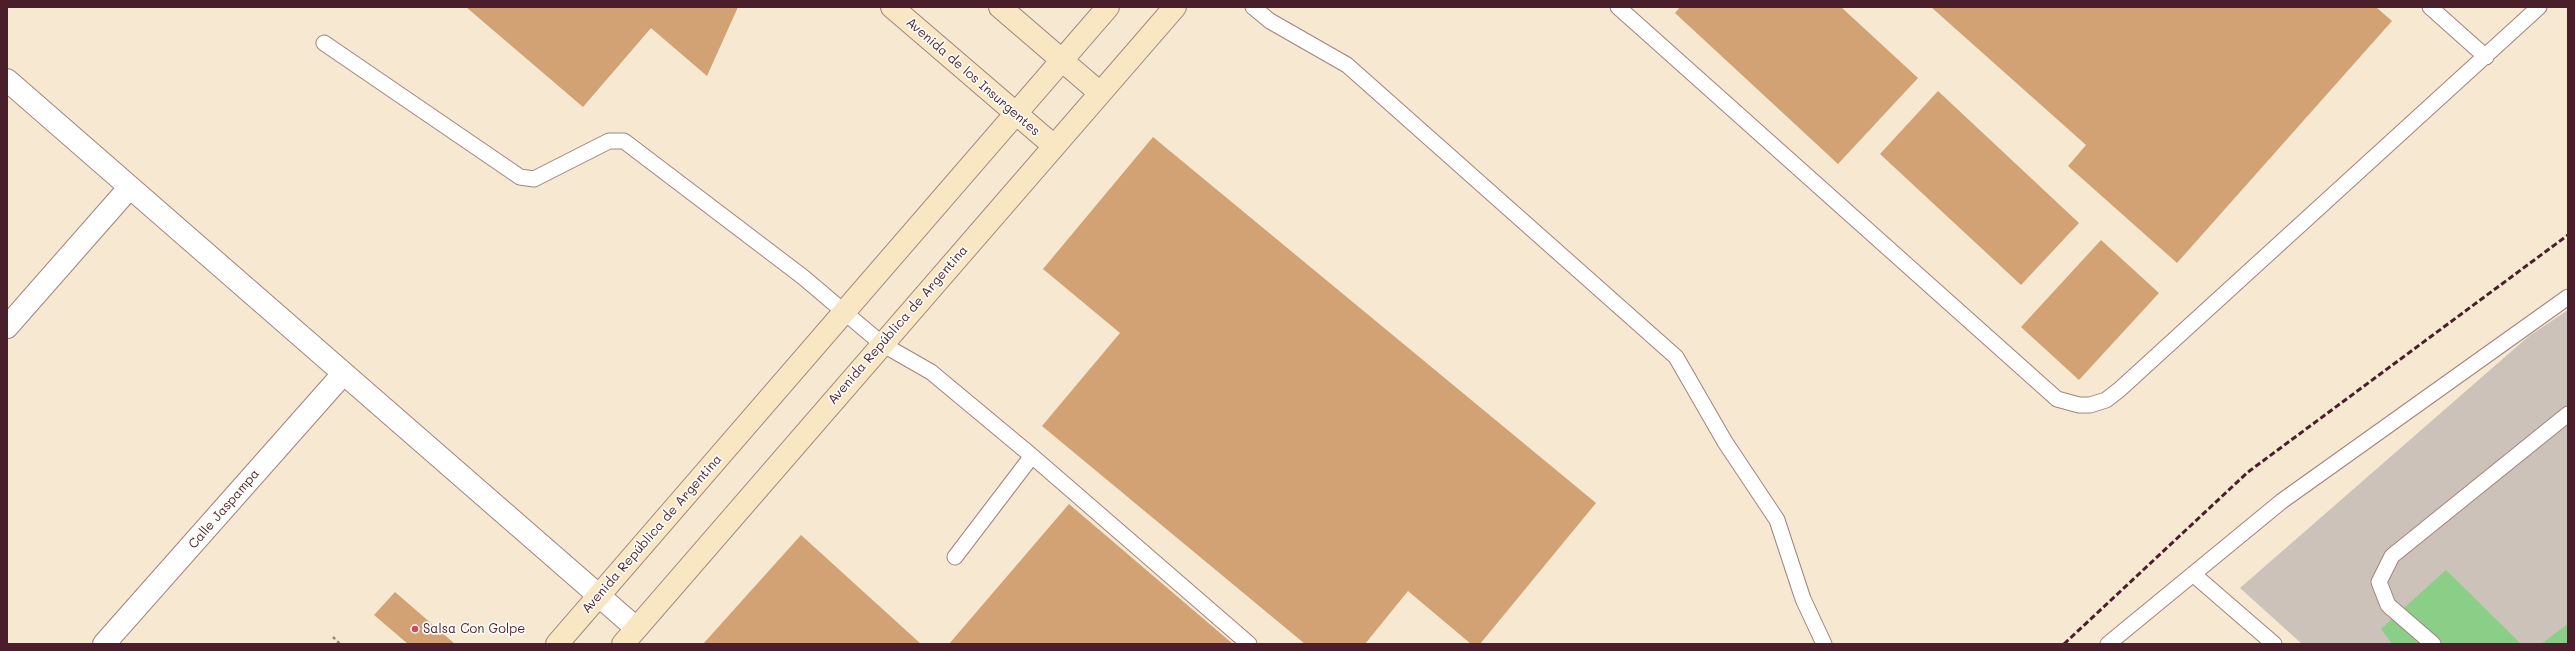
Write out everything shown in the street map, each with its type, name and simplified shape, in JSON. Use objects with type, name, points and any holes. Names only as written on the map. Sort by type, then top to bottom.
[{"type":"main road","name":"Avenida de los Insurgentes","points":[[892,7],[1054,146]]},
{"type":"main road","points":[[1000,7],[1100,93]]},
{"type":"main road","name":"Avenida República de Argentina","points":[[557,644],[1108,7]]},
{"type":"main road","name":"Avenida República de Argentina","points":[[629,636],[1175,7]]},
{"type":"street","points":[[7,80],[599,596],[629,636]]},
{"type":"street","points":[[7,326],[130,187]]},
{"type":"street","name":"Calle Jaspampa","points":[[104,644],[343,374]]},
{"type":"lane","points":[[1253,7],[1270,21],[1347,64],[1676,357],[1725,442],[1777,520],[1803,600],[1824,644]]},
{"type":"lane","points":[[1618,7],[2057,399],[2079,405],[2090,405],[2106,400],[2119,390],[2486,57],[2539,7]]},
{"type":"lane","points":[[2430,7],[2486,57]]},
{"type":"lane","points":[[324,43],[520,177],[534,178],[609,141],[624,141],[803,277],[882,344],[931,372],[1032,456],[1250,644]]},
{"type":"lane","points":[[2108,644],[2282,501],[2568,297]]},
{"type":"lane","points":[[2433,644],[2388,605],[2379,582],[2392,556],[2568,414]]},
{"type":"lane","points":[[955,557],[1032,456]]},
{"type":"lane","points":[[2193,574],[2274,644]]},
{"type":"path","points":[[333,637],[340,644]]},
{"type":"shaded area","points":[[2568,310],[2568,644],[2302,644],[2240,588],[2529,336]]},
{"type":"green space","points":[[2446,570],[2521,644],[2392,644],[2381,629]]},
{"type":"green space","points":[[2568,624],[2568,644],[2541,644]]},
{"type":"building","points":[[466,7],[738,7],[707,76],[651,28],[583,107]]},
{"type":"building","points":[[1680,7],[1841,7],[1918,78],[1838,164],[1675,13]]},
{"type":"building","points":[[1931,7],[2376,7],[2392,21],[2177,263],[2068,166],[2086,145]]},
{"type":"building","points":[[1938,91],[2079,223],[2021,285],[1880,154]]},
{"type":"building","points":[[1153,137],[1596,503],[1480,644],[1471,644],[1408,591],[1365,644],[1305,644],[1042,426],[1120,333],[1043,269]]},
{"type":"building","points":[[2101,240],[2159,293],[2079,380],[2021,327]]},
{"type":"building","points":[[1069,504],[1233,644],[949,644]]},
{"type":"building","points":[[801,535],[921,644],[703,644]]},
{"type":"building","name":"Salsa Con Golpe","points":[[395,592],[455,644],[408,644],[374,615]]},
{"type":"railway","points":[[2064,644],[2248,472],[2568,235]]},
{"type":"place","name":"Salsa Con Golpe","points":[[415,629]]}]
